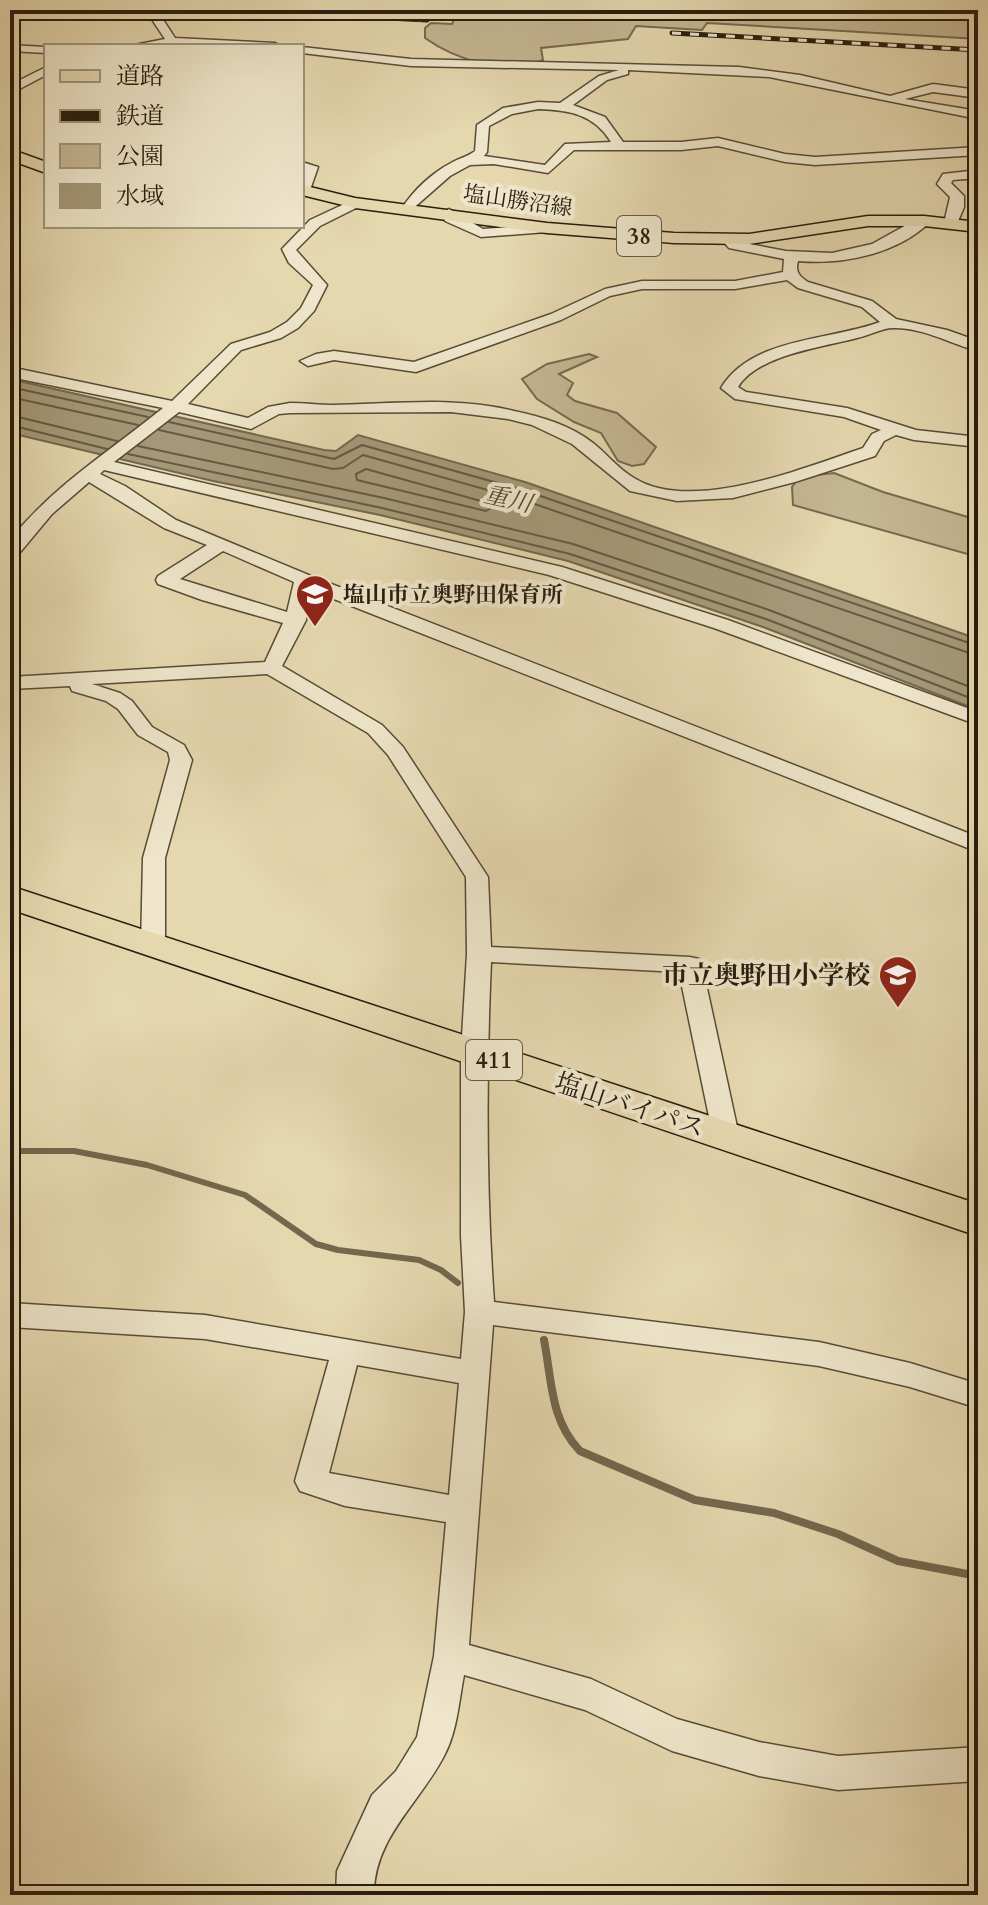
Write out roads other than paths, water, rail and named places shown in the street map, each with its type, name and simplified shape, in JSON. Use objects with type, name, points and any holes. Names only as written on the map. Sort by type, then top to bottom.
[{"type":"highway","name":"塩山バイパス","points":[[10,897],[978,1220]]},
{"type":"main road","points":[[10,154],[44,167]]},
{"type":"main road","name":"塩山勝沼線","points":[[304,190],[355,203],[547,228],[729,240],[774,237],[847,223],[924,221],[978,227]]},
{"type":"street","points":[[167,10],[158,21],[172,41]]},
{"type":"street","points":[[150,44],[172,41],[208,44]]},
{"type":"street","points":[[10,48],[44,50]]},
{"type":"street","points":[[304,50],[379,62],[701,68],[779,75],[830,83],[888,100],[978,115]]},
{"type":"street","points":[[563,107],[603,78],[650,68]]},
{"type":"street","points":[[10,90],[44,71]]},
{"type":"street","points":[[888,100],[933,88],[978,94]]},
{"type":"street","points":[[409,208],[422,187],[450,167],[481,152],[483,125],[507,109],[563,107],[600,119],[620,147]]},
{"type":"street","points":[[473,158],[548,169],[569,147],[681,146],[718,142],[785,158],[815,161],[978,151]]},
{"type":"street","points":[[304,166],[312,167],[304,187]]},
{"type":"street","points":[[951,223],[957,196],[944,184],[948,177],[978,174]]},
{"type":"street","points":[[13,542],[58,496],[176,406],[235,348],[277,334],[299,321],[314,303],[320,285],[317,278],[289,254],[289,249],[315,223],[355,203]]},
{"type":"street","name":"塩山勝沼線","points":[[729,240],[734,245],[792,256],[822,259],[853,256],[906,234],[924,221]]},
{"type":"street","points":[[792,256],[789,268],[792,275],[810,288],[867,304],[891,323],[942,333],[978,346]]},
{"type":"street","points":[[394,393],[379,372],[334,368],[302,356],[336,354],[396,368],[416,367],[556,317],[605,293],[642,285],[735,285],[792,275]]},
{"type":"street","points":[[891,323],[876,331],[800,346],[757,363],[730,382],[729,388],[741,396],[847,413],[914,435],[978,442]]},
{"type":"street","points":[[10,372],[251,424],[276,409],[394,393],[450,406],[491,410],[566,433],[596,450],[625,483],[650,492],[688,495],[748,490],[869,452],[878,438],[894,429]]},
{"type":"street","points":[[93,469],[170,524],[304,580],[978,845]]},
{"type":"street","points":[[93,469],[555,571],[721,624],[978,719]]},
{"type":"street","points":[[222,544],[165,580],[209,596],[296,620]]},
{"type":"street","points":[[271,668],[284,649],[296,620],[304,580]]},
{"type":"street","points":[[10,683],[271,668],[375,729],[396,751],[477,877],[479,954],[474,1053],[475,1236],[480,1312],[451,1656],[433,1742],[409,1783],[385,1808],[355,1871],[355,1895]]},
{"type":"street","points":[[61,682],[113,697],[125,705],[145,731],[177,749],[181,760],[154,858],[153,947]]},
{"type":"street","points":[[479,954],[690,965],[726,1136]]},
{"type":"street","points":[[480,1312],[819,1354],[910,1375],[978,1396]]},
{"type":"street","points":[[10,1315],[205,1327],[477,1374]]},
{"type":"street","points":[[346,1352],[311,1481],[345,1492],[464,1511]]},
{"type":"street","points":[[451,1656],[591,1695],[672,1734],[759,1759],[838,1773],[978,1764]]},
{"type":"water","name":"重川","points":[[10,379],[324,450],[336,451],[358,435],[525,482],[978,639],[978,710],[763,627],[568,561],[380,515],[213,481],[10,433]]},
{"type":"waterway","points":[[10,1151],[74,1151],[147,1165],[245,1195],[316,1244],[338,1250],[419,1260],[441,1270],[458,1283]]},
{"type":"waterway","points":[[544,1340],[558,1413],[570,1439],[580,1451],[695,1500],[774,1513],[838,1534],[898,1561],[978,1576]]},
{"type":"railway","points":[[232,10],[427,20]]},
{"type":"railway","points":[[672,33],[978,50]]},
{"type":"place","name":"塩山市立奥野田保育所","points":[[315,628]]},
{"type":"place","name":"市立奥野田小学校","points":[[898,1009]]}]
